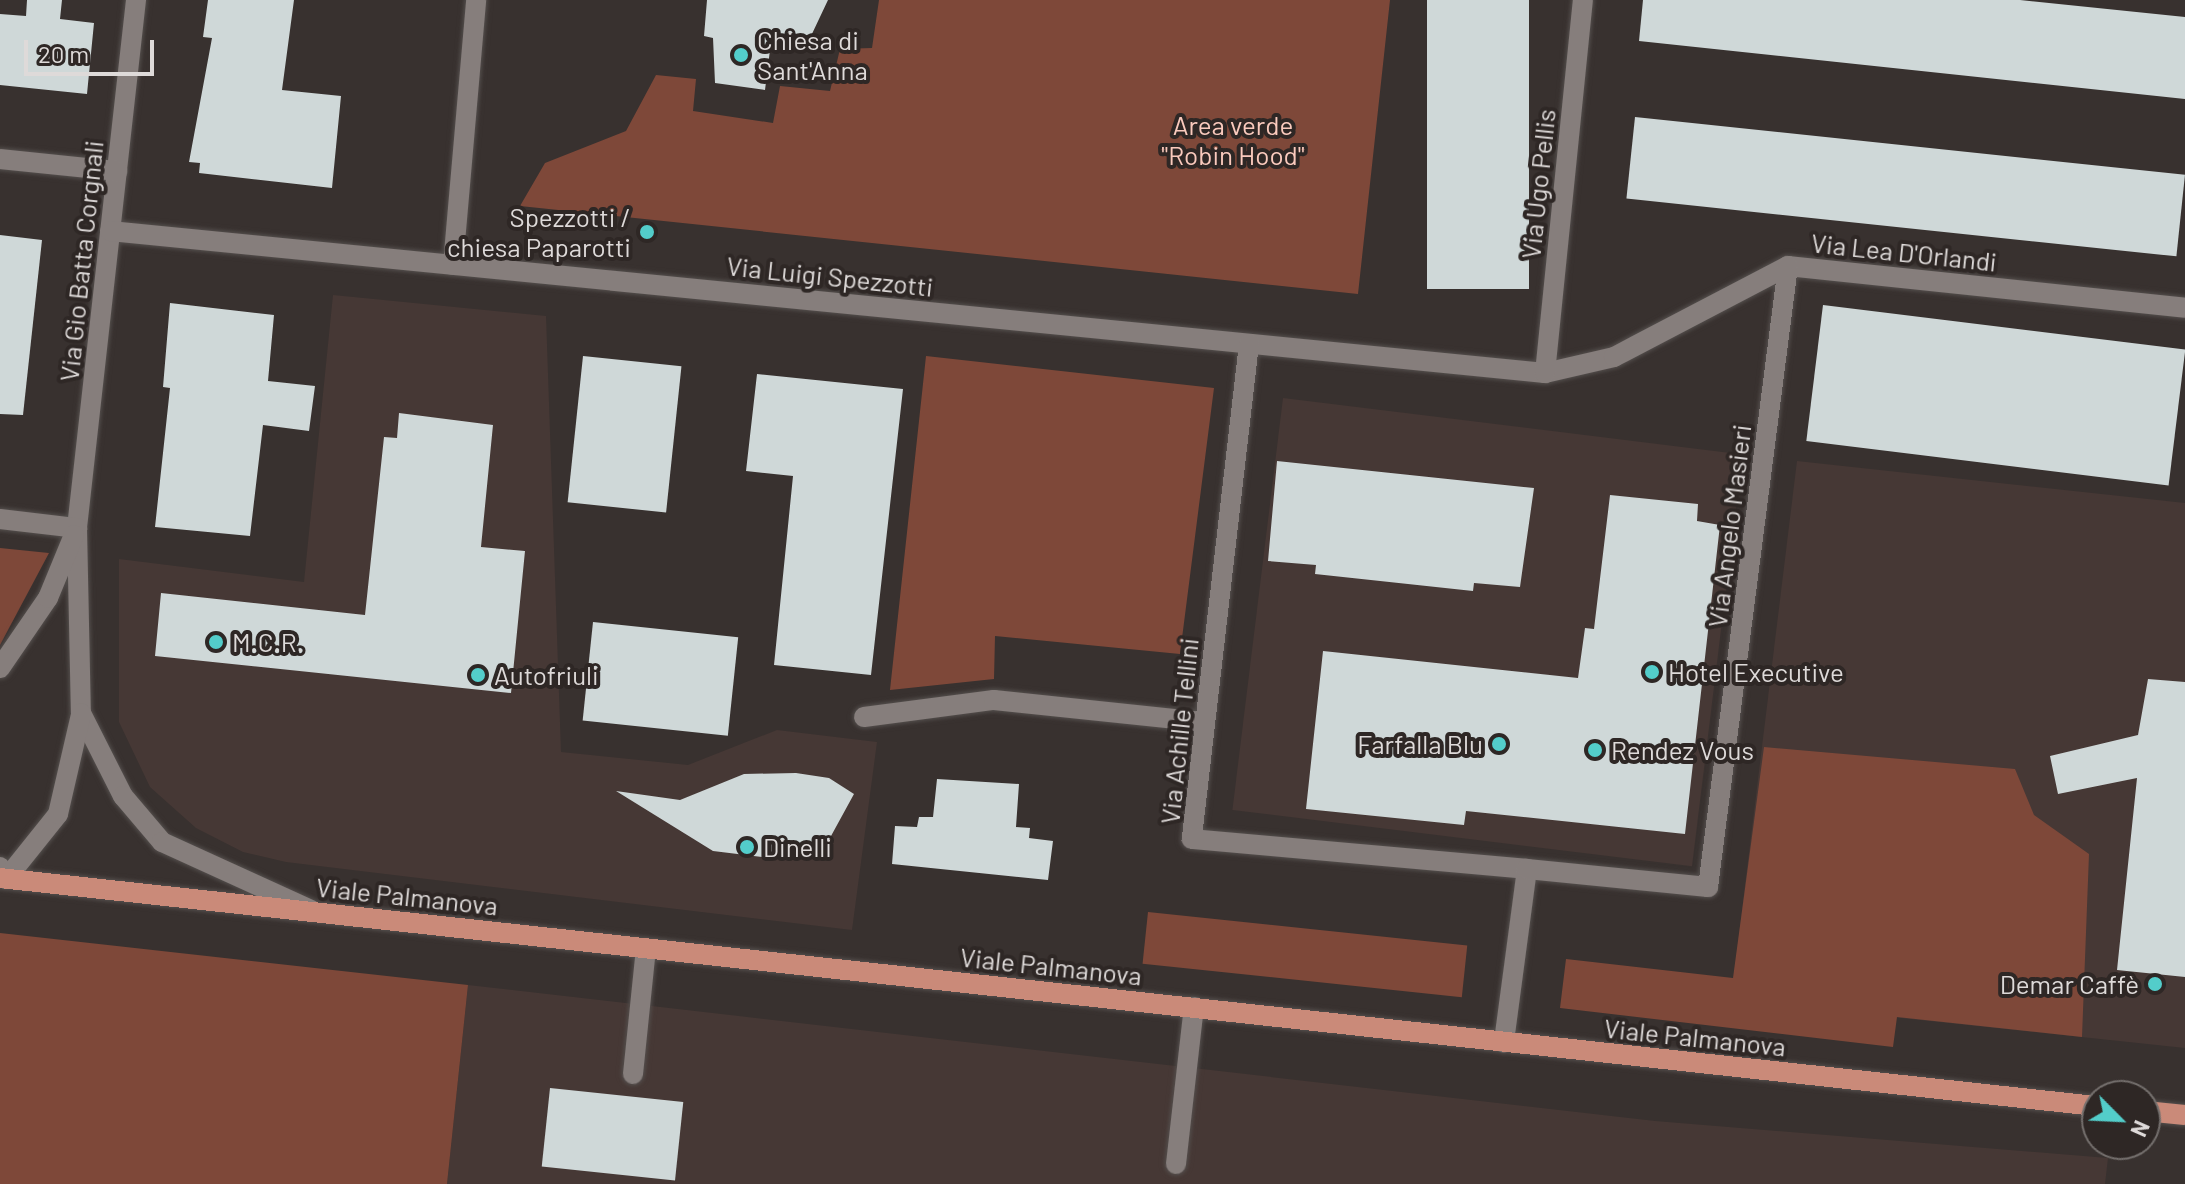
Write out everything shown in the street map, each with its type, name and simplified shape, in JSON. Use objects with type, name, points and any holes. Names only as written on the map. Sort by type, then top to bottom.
[{"type":"main road","name":"Viale Palmanova","points":[[2,874],[646,949],[2081,1104]]},
{"type":"main road","points":[[2161,1113],[2185,1115]]},
{"type":"street","name":"Via Gio Batta Corgnali","points":[[2,874],[58,814],[81,713],[77,528],[136,0]]},
{"type":"street","points":[[453,265],[476,0]]},
{"type":"street","name":"Via Ugo Pellis","points":[[1545,373],[1583,0]]},
{"type":"street","points":[[0,159],[117,171]]},
{"type":"street","name":"Via Luigi Spezzotti","points":[[110,231],[1545,373]]},
{"type":"street","name":"Via Lea D'Orlandi","points":[[1545,373],[1614,357],[1788,266],[2185,308]]},
{"type":"street","name":"Via Angelo Masieri","points":[[1708,887],[1788,266]]},
{"type":"street","name":"Via Achille Tellini","points":[[1249,344],[1192,839],[1708,887]]},
{"type":"street","points":[[0,519],[77,528]]},
{"type":"street","name":"Via Gio Batta Corgnali","points":[[0,668],[48,598],[77,528]]},
{"type":"street","points":[[864,717],[994,700],[1205,722]]},
{"type":"street","name":"Via Gio Batta Corgnali","points":[[81,713],[123,796],[162,842],[315,912]]},
{"type":"street","points":[[1504,1042],[1527,869]]},
{"type":"street","points":[[633,1074],[646,949]]},
{"type":"street","points":[[1176,1164],[1194,1007]]},
{"type":"shaded area","points":[[333,295],[546,316],[561,752],[688,765],[777,730],[877,742],[852,930],[286,862],[243,852],[196,828],[150,787],[119,722],[119,559],[304,582]]},
{"type":"shaded area","points":[[1283,398],[1743,454],[1692,866],[1232,810]]},
{"type":"shaded area","points":[[1797,461],[2185,503],[2185,1048],[1731,1000]]},
{"type":"shaded area","points":[[468,985],[1655,1121],[2108,1160],[2105,1184],[447,1184]]},
{"type":"green space","name":"Area verde \"Robin Hood\"","points":[[879,0],[1390,0],[1358,294],[520,206],[545,163],[626,131],[656,75],[696,79],[693,111],[773,123],[780,86],[830,91],[840,49],[872,48]]},
{"type":"green space","points":[[926,356],[1214,388],[1180,654],[995,636],[994,679],[890,690]]},
{"type":"green space","points":[[0,548],[49,553],[0,645]]},
{"type":"green space","points":[[1764,747],[2015,769],[2034,815],[2089,854],[2082,1037],[1897,1017],[1893,1047],[1560,1008],[1566,959],[1733,978]]},
{"type":"green space","points":[[1148,912],[1467,946],[1462,997],[1143,964]]},
{"type":"green space","points":[[0,933],[468,985],[447,1184],[0,1184]]},
{"type":"building","points":[[27,0],[62,0],[60,19],[94,23],[87,94],[0,85],[0,14],[26,16]]},
{"type":"building","points":[[208,0],[294,0],[282,90],[341,96],[332,188],[199,173],[200,163],[189,162],[212,38],[203,37]]},
{"type":"building","name":"Chiesa di Sant'Anna","points":[[707,0],[828,0],[811,36],[785,32],[782,44],[771,42],[765,90],[715,83],[713,38],[704,36]]},
{"type":"building","points":[[1427,0],[1529,0],[1529,289],[1427,289]]},
{"type":"building","points":[[1643,0],[2020,0],[2185,17],[2185,99],[1639,41]]},
{"type":"building","points":[[1635,117],[2185,175],[2176,256],[1626,199]]},
{"type":"building","points":[[0,235],[42,240],[23,415],[0,414]]},
{"type":"building","points":[[170,303],[274,315],[268,381],[315,386],[309,431],[263,425],[250,536],[155,527],[170,388],[163,387]]},
{"type":"building","points":[[1823,305],[2185,349],[2169,485],[1806,441]]},
{"type":"building","points":[[583,356],[681,366],[666,513],[568,502]]},
{"type":"building","points":[[757,374],[903,389],[871,675],[774,665],[793,476],[746,471]]},
{"type":"building","points":[[399,413],[493,425],[481,547],[525,551],[511,693],[155,656],[161,593],[365,615],[384,437],[397,438]]},
{"type":"building","points":[[1277,461],[1534,488],[1520,587],[1474,583],[1473,591],[1315,574],[1316,565],[1268,561]]},
{"type":"building","points":[[1610,495],[1698,504],[1697,521],[1720,525],[1685,834],[1466,811],[1464,825],[1306,809],[1323,651],[1578,678],[1585,628],[1594,629]]},
{"type":"building","points":[[593,622],[738,637],[728,736],[583,720]]},
{"type":"building","points":[[2148,679],[2185,682],[2185,977],[2117,970],[2137,778],[2058,794],[2050,756],[2138,735]]},
{"type":"building","points":[[796,773],[829,778],[854,794],[825,847],[779,859],[713,851],[616,791],[680,800],[744,774]]},
{"type":"building","points":[[937,779],[1019,784],[1016,827],[1030,828],[1029,838],[1053,841],[1048,880],[892,864],[895,826],[917,827],[919,817],[933,817]]},
{"type":"building","points":[[550,1088],[683,1102],[675,1181],[542,1167]]},
{"type":"place","name":"Chiesa di Sant'Anna","points":[[741,55]]},
{"type":"place","name":"Spezzotti / chiesa Paparotti","points":[[647,232]]},
{"type":"place","name":"M.C.R.","points":[[216,642]]},
{"type":"place","name":"Hotel Executive","points":[[1652,672]]},
{"type":"place","name":"Autofriuli","points":[[478,675]]},
{"type":"place","name":"Farfalla Blu","points":[[1499,744]]},
{"type":"place","name":"Rendez Vous","points":[[1595,750]]},
{"type":"place","name":"Dinelli","points":[[747,847]]},
{"type":"place","name":"Demar Caffè","points":[[2155,984]]}]
